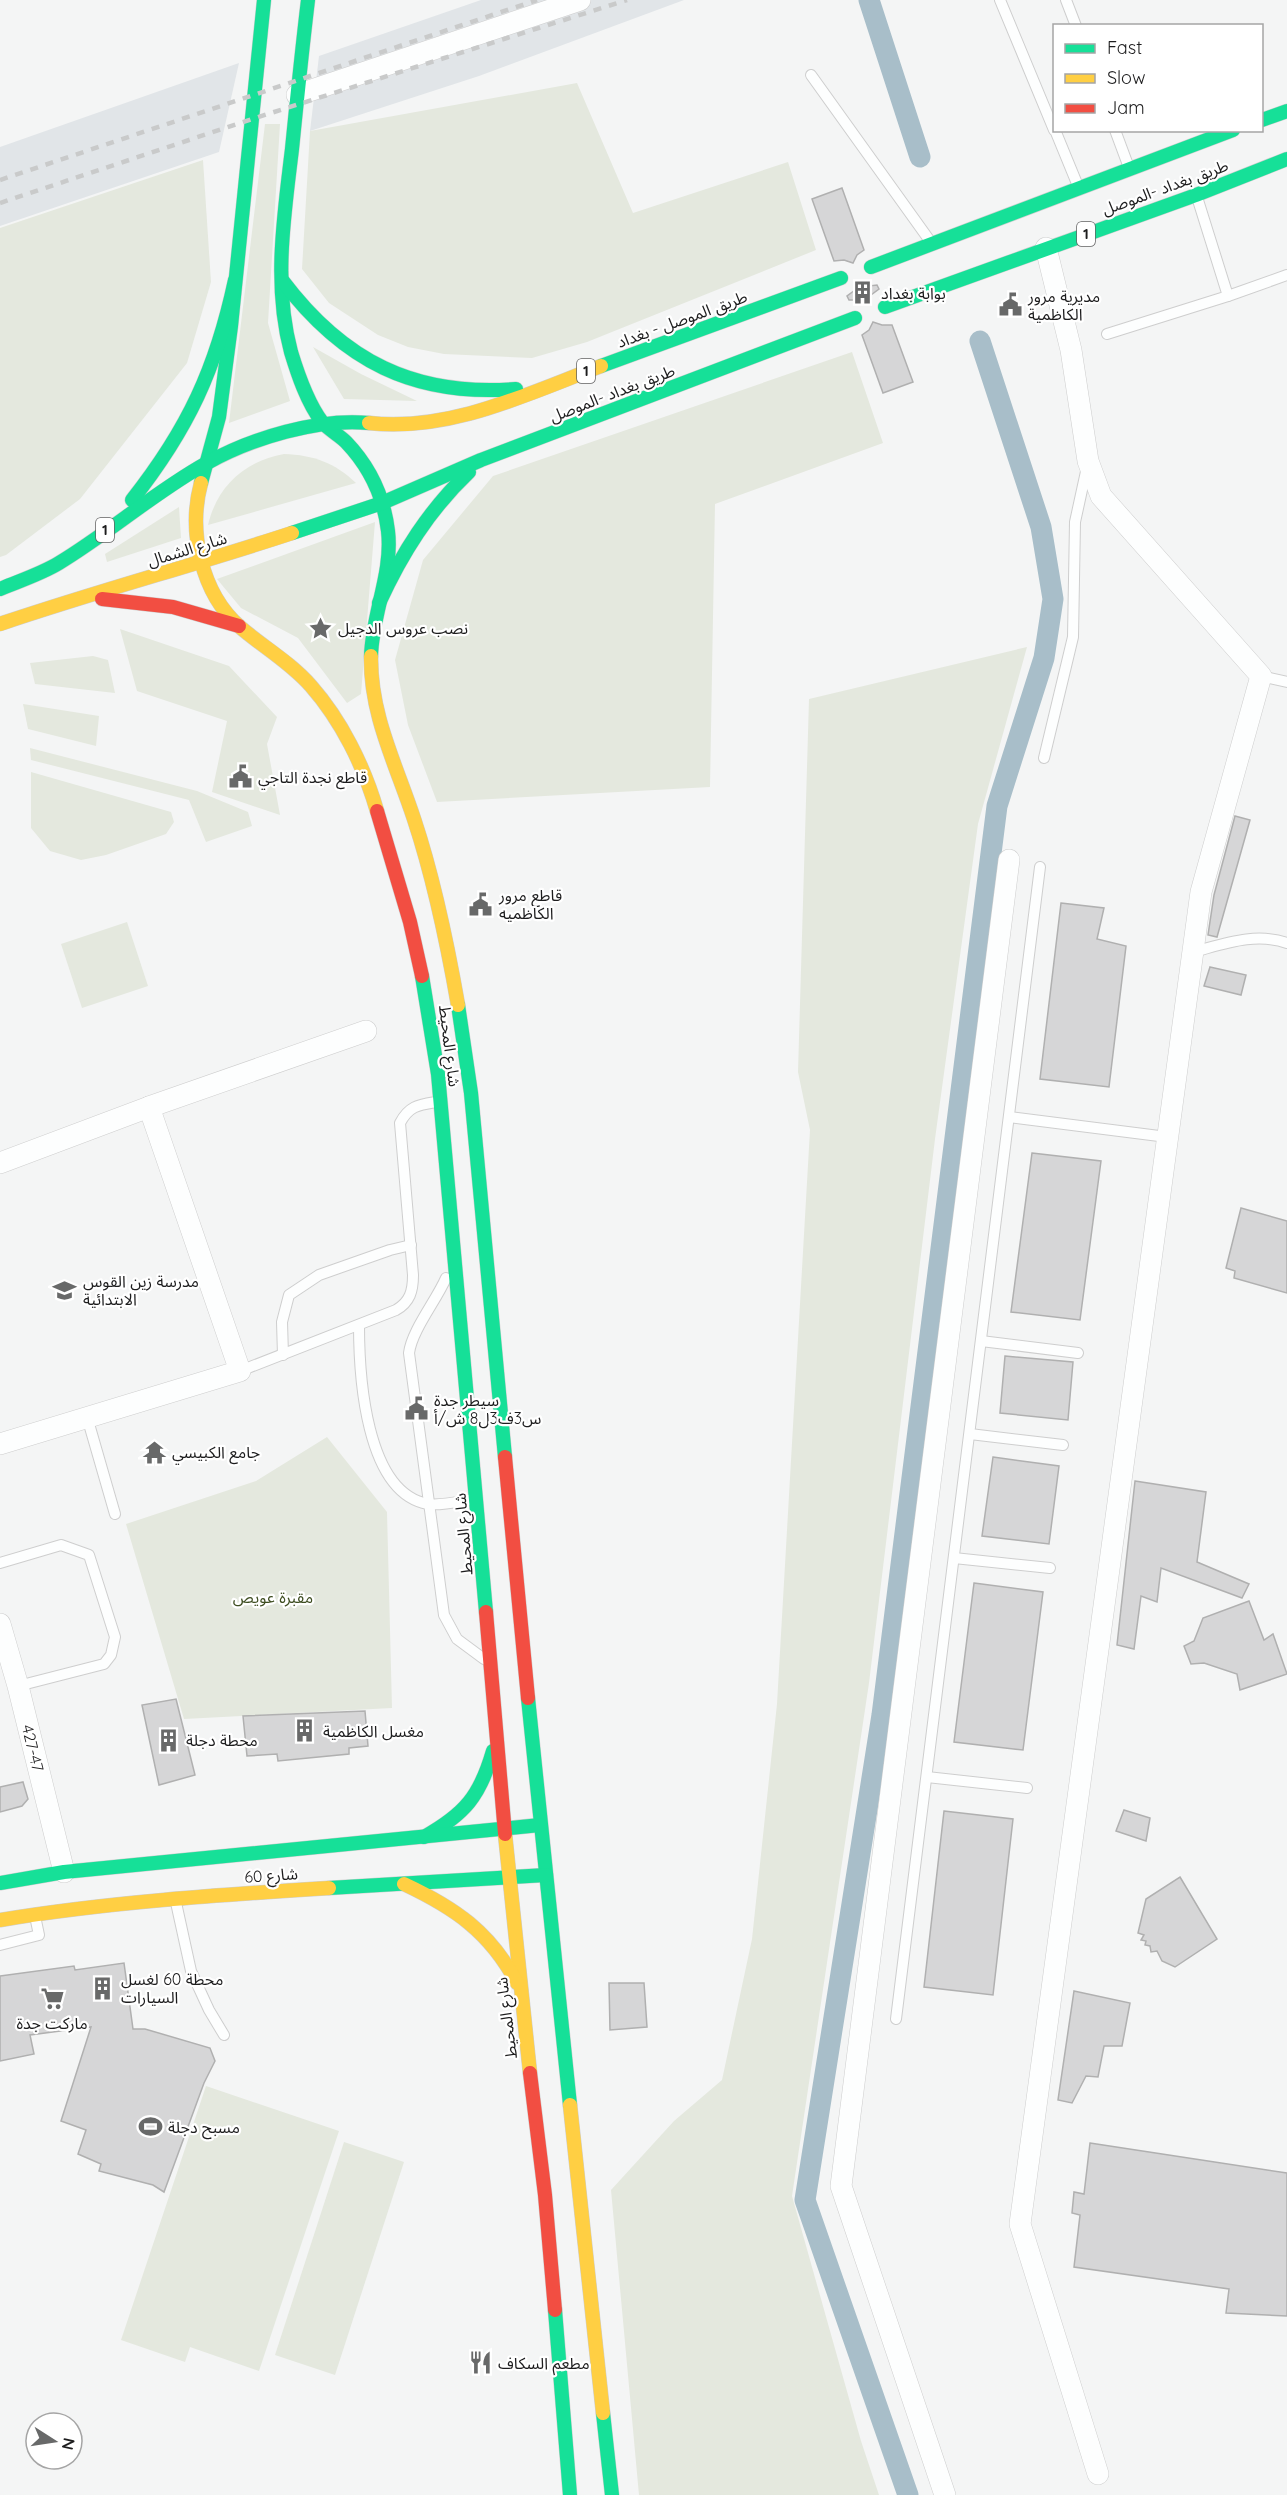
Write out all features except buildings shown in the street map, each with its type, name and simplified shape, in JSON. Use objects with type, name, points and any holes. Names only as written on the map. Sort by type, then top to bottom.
[{"type":"main road","points":[[239,626],[223,607],[210,586],[201,562],[197,543],[196,502],[222,394],[251,131],[259,109],[258,67],[264,0]]},
{"type":"main road","points":[[308,0],[293,87],[294,130],[285,209],[282,280],[284,314],[292,355],[301,379],[324,424],[360,458],[373,480],[382,503],[387,522],[389,553],[385,583],[379,603]]},
{"type":"main road","points":[[258,67],[272,78]]},
{"type":"main road","points":[[1263,120],[1287,111]]},
{"type":"main road","points":[[251,131],[260,123],[272,122],[284,123],[294,130]]},
{"type":"main road","points":[[870,267],[1079,189],[1133,176],[1178,151],[1228,132]]},
{"type":"main road","points":[[1178,151],[1181,165]]},
{"type":"main road","name":"طريق بغداد -الموصل","points":[[885,307],[1046,248],[1193,189],[1287,159]]},
{"type":"main road","name":"طريق الموصل - بغداد","points":[[324,424],[358,422],[394,426],[432,422],[475,413],[841,279]]},
{"type":"main road","points":[[97,535],[127,506],[154,474],[199,401],[215,362],[227,322],[235,280]]},
{"type":"main road","points":[[282,280],[305,310],[332,335],[362,357],[395,373],[430,385],[467,391],[485,391],[540,386],[575,375]]},
{"type":"main road","name":"طريق بغداد -الموصل","points":[[382,503],[481,460],[855,318]]},
{"type":"main road","name":"1","points":[[0,589],[57,564],[207,463],[271,436],[324,424]]},
{"type":"main road","points":[[379,603],[410,539],[447,493],[481,460]]},
{"type":"main road","name":"شارع الشمال","points":[[0,624],[382,503]]},
{"type":"main road","points":[[70,600],[105,599],[162,605],[207,615],[239,626]]},
{"type":"main road","name":"شارع المحيط","points":[[379,603],[371,649],[374,696],[379,720],[418,831],[435,890],[450,956],[471,1093],[540,1824],[612,2495]]},
{"type":"main road","name":"شارع المحيط","points":[[239,626],[290,664],[312,687],[348,739],[375,804],[410,922],[428,1002],[440,1102],[477,1494],[519,1986],[545,2195],[570,2495]]},
{"type":"main road","points":[[471,1443],[479,1449],[488,1450],[496,1449],[504,1444]]},
{"type":"main road","points":[[477,1494],[490,1479],[508,1481]]},
{"type":"main road","points":[[424,1837],[450,1823],[471,1805],[485,1780],[498,1735]]},
{"type":"main road","name":"شارع 60","points":[[0,1883],[64,1872],[540,1824]]},
{"type":"main road","name":"شارع 60","points":[[0,1920],[79,1907],[175,1898],[546,1875]]},
{"type":"main road","points":[[404,1884],[444,1903],[475,1927],[498,1951],[519,1986]]},
{"type":"street","points":[[293,87],[580,0]]},
{"type":"street","points":[[1046,248],[1071,350],[1088,461],[1101,496],[1261,676],[1201,892],[1020,2224],[1098,2474]]},
{"type":"street","points":[[945,2495],[841,2186],[1009,860]]},
{"type":"street","points":[[0,1163],[149,1107],[366,1031]]},
{"type":"street","points":[[0,1444],[240,1371],[149,1107]]},
{"type":"street","name":"427-47","points":[[0,1625],[18,1686],[64,1872]]},
{"type":"lane","points":[[1000,0],[1053,125]]},
{"type":"lane","points":[[1066,0],[1075,24]]},
{"type":"lane","points":[[811,75],[932,244]]},
{"type":"lane","points":[[1056,132],[1079,189]]},
{"type":"lane","points":[[1116,132],[1133,176]]},
{"type":"lane","points":[[1193,189],[1228,296]]},
{"type":"lane","points":[[1107,334],[1287,275]]},
{"type":"lane","points":[[1044,758],[1073,637],[1075,522],[1088,461]]},
{"type":"lane","points":[[1261,676],[1287,682]]},
{"type":"lane","points":[[896,2019],[1040,867]]},
{"type":"lane","points":[[1193,952],[1252,937],[1274,938],[1287,943]]},
{"type":"lane","points":[[240,1371],[396,1310],[408,1300],[413,1283],[400,1123],[406,1111],[417,1105],[440,1102]]},
{"type":"lane","points":[[1009,1118],[1167,1137]]},
{"type":"lane","points":[[282,1355],[282,1322],[289,1295],[319,1275],[411,1245]]},
{"type":"lane","points":[[454,1255],[439,1294],[413,1336],[409,1353],[442,1606],[447,1624],[457,1639],[492,1665]]},
{"type":"lane","points":[[359,1325],[363,1395],[381,1463],[401,1489],[429,1504],[477,1494]]},
{"type":"lane","points":[[981,1341],[1078,1353]]},
{"type":"lane","points":[[87,1417],[115,1515]]},
{"type":"lane","points":[[969,1434],[1063,1445]]},
{"type":"lane","points":[[0,1563],[61,1545],[89,1555],[115,1636],[111,1655],[104,1665],[18,1686]]},
{"type":"lane","points":[[954,1558],[1050,1568]]},
{"type":"lane","points":[[927,1777],[1027,1788]]},
{"type":"lane","points":[[175,1898],[191,1971],[209,2010],[224,2035]]},
{"type":"lane","points":[[0,1945],[39,1935],[34,1914]]},
{"type":"shaded area","points":[[481,0],[684,0],[479,76],[310,131],[319,56]]},
{"type":"shaded area","points":[[239,63],[219,152],[0,226],[0,147]]},
{"type":"green space","points":[[577,83],[633,213],[788,162],[816,250],[587,342],[532,358],[444,354],[408,347],[378,335],[329,303],[302,269],[310,131]]},
{"type":"green space","points":[[265,124],[280,124],[268,323],[290,401],[229,423]]},
{"type":"green space","points":[[203,160],[211,282],[187,363],[80,499],[6,555],[0,557],[0,228]]},
{"type":"green space","points":[[313,347],[361,374],[417,401],[344,399]]},
{"type":"green space","points":[[852,352],[883,443],[715,504],[710,787],[437,802],[408,725],[395,660],[423,560],[493,476]]},
{"type":"green space","points":[[284,454],[323,461],[340,470],[356,483],[208,525],[218,498],[235,478],[245,469],[257,463]]},
{"type":"green space","points":[[179,507],[181,538],[107,562],[105,554]]},
{"type":"green space","points":[[375,522],[361,694],[347,703],[298,638],[241,608],[217,579]]},
{"type":"green space","points":[[120,629],[229,666],[277,717],[267,744],[280,815],[212,792],[227,721],[137,691]]},
{"type":"green space","points":[[1027,647],[978,824],[935,1139],[869,1683],[792,2196],[861,2441],[879,2495],[639,2495],[611,2190],[674,2121],[722,2080],[752,1939],[777,1704],[810,1130],[798,1072],[809,699]]},
{"type":"green space","points":[[93,656],[108,660],[115,693],[35,684],[30,663]]},
{"type":"green space","points":[[23,704],[99,716],[96,746],[28,729]]},
{"type":"green space","points":[[30,748],[197,791],[248,812],[252,826],[206,842],[189,800],[31,760]]},
{"type":"green space","points":[[31,772],[171,812],[174,822],[166,834],[106,855],[81,860],[50,851],[31,828]]},
{"type":"green space","points":[[127,922],[148,986],[82,1008],[61,944]]},
{"type":"green space","name":"مقبرة عويص","points":[[327,1437],[387,1512],[392,1708],[184,1719],[126,1524],[256,1481]]},
{"type":"green space","points":[[206,2086],[339,2131],[259,2371],[190,2347],[185,2362],[121,2340]]},
{"type":"green space","points":[[344,2142],[404,2162],[335,2375],[275,2355]]},
{"type":"waterway","points":[[869,0],[920,157]]},
{"type":"waterway","points":[[908,2495],[805,2200],[882,1715],[997,806],[1044,658],[1053,599],[1041,527],[980,341]]},
{"type":"railway","points":[[0,180],[537,0]]},
{"type":"railway","points":[[0,203],[252,119],[627,0]]},
{"type":"traffic: fast","points":[[201,483],[219,417],[231,326],[264,0]]},
{"type":"traffic: fast","points":[[308,0],[283,225],[282,301],[291,352],[307,397],[322,422],[346,442],[369,472],[383,507],[388,531],[388,562],[372,640],[371,656]]},
{"type":"traffic: fast","points":[[1263,120],[1287,111]]},
{"type":"traffic: fast","points":[[871,267],[1228,132]]},
{"type":"traffic: fast","points":[[885,307],[1196,195],[1287,159]]},
{"type":"traffic: fast","points":[[601,366],[841,278]]},
{"type":"traffic: fast","points":[[132,500],[169,448],[197,397],[219,342],[235,280]]},
{"type":"traffic: fast","points":[[282,280],[305,308],[330,332],[356,352],[384,368],[413,379],[445,387],[479,390],[516,389]]},
{"type":"traffic: fast","points":[[292,533],[382,503],[481,460],[855,318]]},
{"type":"traffic: fast","points":[[0,589],[59,563],[169,486],[225,454],[265,438],[307,427],[349,422],[369,423]]},
{"type":"traffic: fast","points":[[379,603],[418,533],[441,501],[469,472]]},
{"type":"traffic: fast","points":[[422,976],[438,1074],[486,1612]]},
{"type":"traffic: fast","points":[[458,1005],[471,1093],[505,1457]]},
{"type":"traffic: fast","points":[[528,1698],[570,2105]]},
{"type":"traffic: fast","points":[[424,1837],[450,1820],[469,1802],[482,1780],[493,1751]]},
{"type":"traffic: fast","points":[[0,1883],[64,1872],[540,1825]]},
{"type":"traffic: fast","points":[[329,1888],[546,1875]]},
{"type":"traffic: fast","points":[[555,2310],[570,2495]]},
{"type":"traffic: fast","points":[[603,2413],[612,2495]]},
{"type":"traffic: slow","points":[[369,423],[429,422],[458,416],[516,399],[601,366]]},
{"type":"traffic: slow","points":[[201,483],[197,502],[197,541],[207,579],[216,597],[240,627],[294,669],[322,699],[350,744],[377,811]]},
{"type":"traffic: slow","points":[[0,624],[292,533]]},
{"type":"traffic: slow","points":[[371,656],[379,719],[428,865],[445,934],[458,1005]]},
{"type":"traffic: slow","points":[[505,1834],[530,2073]]},
{"type":"traffic: slow","points":[[404,1884],[439,1902],[469,1923],[495,1949],[517,1983]]},
{"type":"traffic: slow","points":[[0,1920],[205,1896],[329,1888]]},
{"type":"traffic: slow","points":[[570,2105],[603,2413]]},
{"type":"traffic: jam","points":[[102,599],[173,607],[239,626]]},
{"type":"traffic: jam","points":[[377,811],[410,922],[422,976]]},
{"type":"traffic: jam","points":[[505,1457],[528,1698]]},
{"type":"traffic: jam","points":[[486,1612],[505,1834]]},
{"type":"traffic: jam","points":[[530,2073],[545,2195],[555,2310]]},
{"type":"place","name":"بوابة بغداد","points":[[863,293]]},
{"type":"place","name":"مديرية مرور الكاظمية","points":[[1010,305]]},
{"type":"place","name":"نصب عروس الدجيل","points":[[320,628]]},
{"type":"place","name":"قاطع نجدة التاجي","points":[[240,777]]},
{"type":"place","name":"قاطع مرور الكاظميه","points":[[481,904]]},
{"type":"place","name":"مدرسة زين القوس الابتدائية","points":[[65,1290]]},
{"type":"place","name":"سيطر جدة س3ف3ل8 ش/أ","points":[[416,1409]]},
{"type":"place","name":"جامع الكبيسي","points":[[154,1452]]},
{"type":"place","name":"مغسل الكاظمية","points":[[305,1731]]},
{"type":"place","name":"محطة دجلة","points":[[168,1740]]},
{"type":"place","name":"محطة 60 لغسل السيارات","points":[[103,1988]]},
{"type":"place","name":"ماركت جدة","points":[[52,1998]]},
{"type":"place","name":"مسبح دجلة","points":[[150,2127]]},
{"type":"place","name":"مطعم السكاف","points":[[480,2363]]}]
